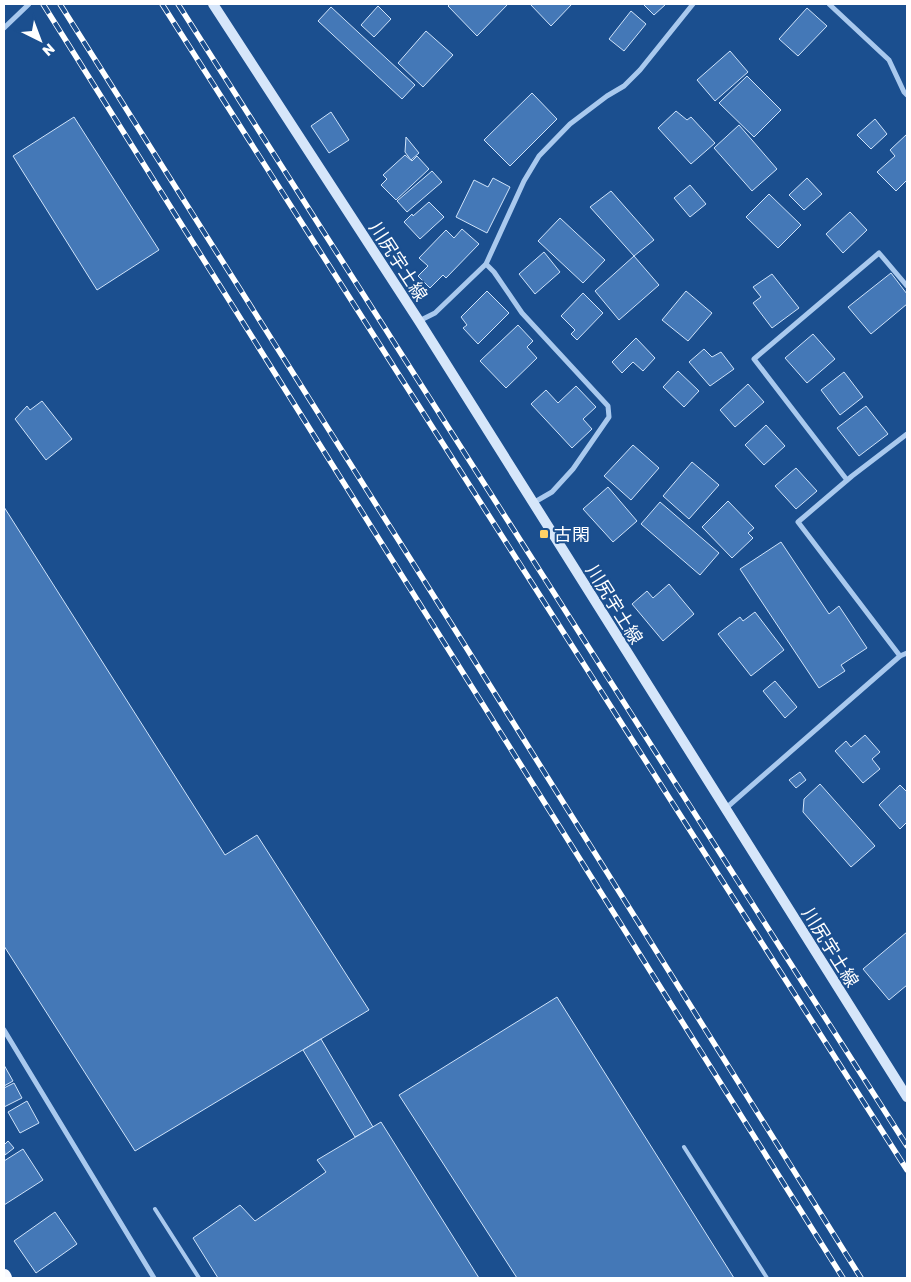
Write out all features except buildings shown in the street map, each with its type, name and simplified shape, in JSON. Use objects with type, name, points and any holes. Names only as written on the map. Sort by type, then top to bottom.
[{"type":"main road","name":"川尻宇土線","points":[[213,4],[418,321],[907,1097]]},
{"type":"street","points":[[4,28],[29,4]]},
{"type":"street","points":[[418,321],[435,312],[486,264],[524,181],[539,156],[570,124],[607,96],[624,86],[693,4]]},
{"type":"street","points":[[829,4],[889,60],[907,95]]},
{"type":"street","points":[[847,480],[754,359],[879,253],[907,286]]},
{"type":"street","points":[[486,264],[494,272],[522,313],[608,406],[609,417],[573,469],[552,492],[533,504]]},
{"type":"street","points":[[900,656],[798,522],[847,480],[907,434]]},
{"type":"street","points":[[725,809],[900,656],[907,653]]},
{"type":"street","points":[[4,1030],[154,1278]]},
{"type":"lane","points":[[684,1147],[766,1278]]},
{"type":"lane","points":[[155,1209],[199,1278]]},
{"type":"railway","points":[[43,4],[843,1278]]},
{"type":"railway","points":[[60,4],[861,1278]]},
{"type":"railway","points":[[162,4],[907,1170]]},
{"type":"railway","points":[[178,4],[907,1146]]},
{"type":"place","name":"古閑","points":[[544,534]]}]
